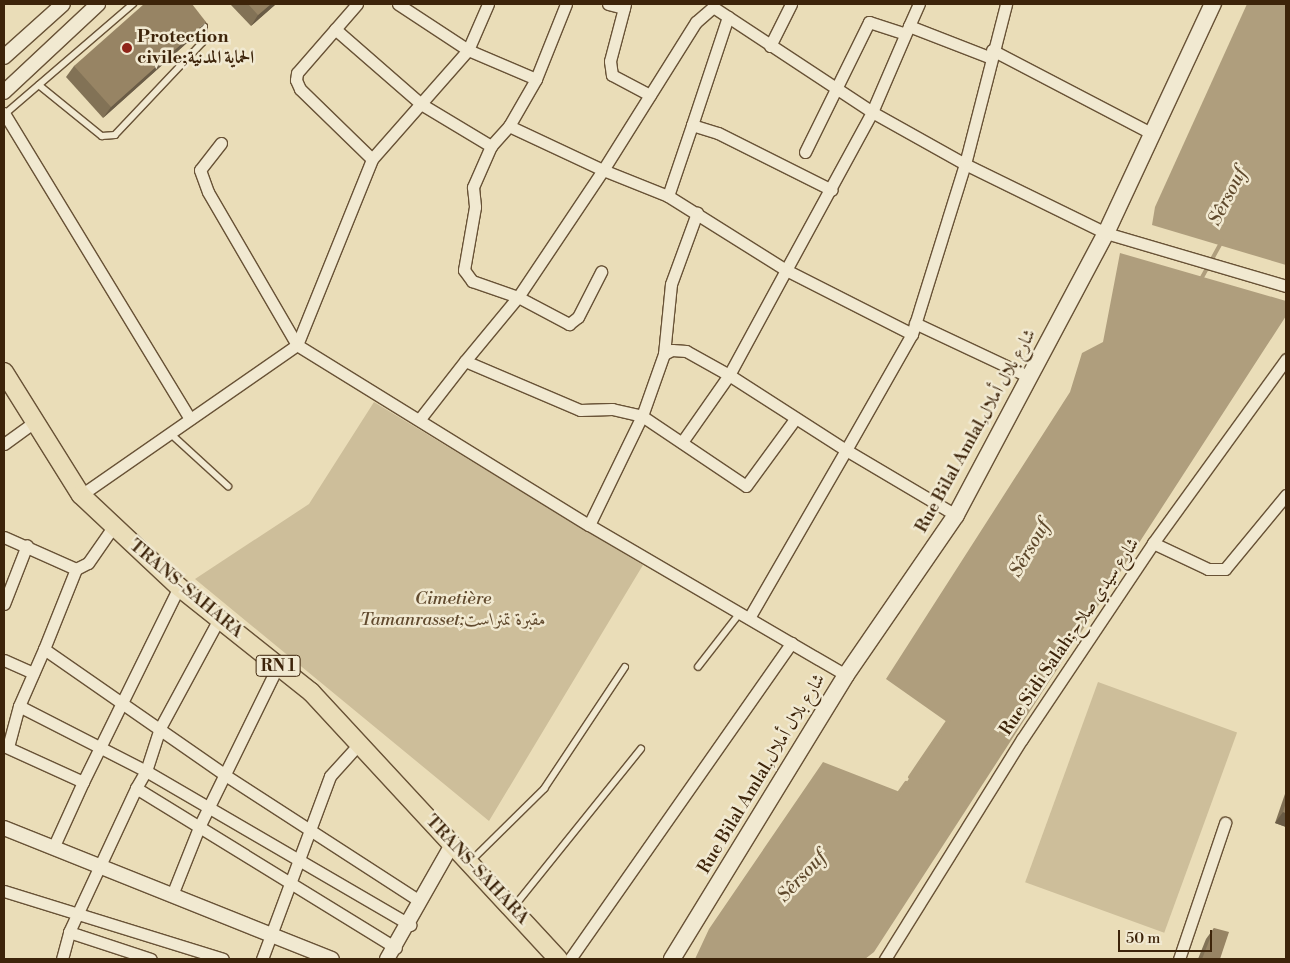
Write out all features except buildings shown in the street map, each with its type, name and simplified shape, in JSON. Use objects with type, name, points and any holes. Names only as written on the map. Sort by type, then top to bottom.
[{"type":"main road","name":"Rue Bilal Amlal,شارع بلال أملال","points":[[672,959],[846,676],[956,516],[1106,233],[1151,133],[1213,4]]},
{"type":"main road","name":"TRANS-SAHARA","points":[[4,372],[81,495],[179,587],[311,692],[471,861],[558,959]]},
{"type":"street","points":[[4,58],[63,4]]},
{"type":"street","points":[[4,92],[98,4]]},
{"type":"street","points":[[357,4],[335,28],[296,80],[300,89],[372,160]]},
{"type":"street","points":[[398,4],[468,50],[536,79]]},
{"type":"street","points":[[81,495],[297,345],[372,160],[468,50],[488,4]]},
{"type":"street","points":[[566,4],[536,79],[509,126],[491,146],[473,187],[475,207],[464,270],[472,281],[518,297],[559,321],[573,322],[601,272]]},
{"type":"street","points":[[608,4],[625,6],[610,61],[612,75],[650,95]]},
{"type":"street","points":[[770,46],[791,4]]},
{"type":"street","points":[[682,442],[729,375],[832,190],[872,112],[919,4]]},
{"type":"street","points":[[744,616],[846,450],[914,329],[965,164],[990,54],[1006,4]]},
{"type":"street","points":[[419,420],[518,297],[603,170],[696,22],[712,5],[836,91],[965,164],[1106,233],[1286,286]]},
{"type":"street","points":[[668,196],[728,17]]},
{"type":"street","points":[[805,152],[869,22],[907,30],[990,54],[1151,133]]},
{"type":"street","points":[[335,28],[421,104],[491,146]]},
{"type":"street","points":[[4,113],[190,419]]},
{"type":"street","points":[[692,125],[718,133],[832,190]]},
{"type":"street","points":[[509,126],[603,170],[668,196],[786,270],[914,329],[1030,377]]},
{"type":"street","points":[[221,143],[200,170],[208,192],[297,345],[589,525],[846,676]]},
{"type":"street","points":[[589,525],[642,416],[664,354],[671,284],[697,213]]},
{"type":"street","points":[[664,354],[686,351],[729,375],[795,419],[956,516]]},
{"type":"street","name":"Rue Sidi Salah;شارع سيدي صلاح","points":[[885,959],[1154,543],[1286,359]]},
{"type":"street","points":[[466,361],[580,410],[612,409],[642,416],[746,486],[795,419]]},
{"type":"street","points":[[4,444],[36,421]]},
{"type":"street","points":[[1154,543],[1208,569],[1225,569],[1286,495]]},
{"type":"street","points":[[83,782],[6,747],[19,706],[76,569],[88,563],[113,527]]},
{"type":"street","points":[[4,537],[27,545],[76,569]]},
{"type":"street","points":[[4,604],[27,545]]},
{"type":"street","points":[[53,848],[121,701],[179,587]]},
{"type":"street","points":[[62,959],[69,932],[81,914],[98,866],[146,771],[160,728],[218,619]]},
{"type":"street","points":[[570,959],[791,643]]},
{"type":"street","points":[[44,649],[225,775],[420,901]]},
{"type":"street","points":[[4,660],[33,673]]},
{"type":"street","points":[[172,895],[199,827],[278,666]]},
{"type":"street","points":[[19,706],[146,771],[209,806],[411,925]]},
{"type":"street","points":[[262,959],[269,933],[330,776],[359,744]]},
{"type":"street","points":[[136,788],[289,884],[396,948]]},
{"type":"street","points":[[1179,959],[1225,823]]},
{"type":"street","points":[[4,828],[332,959]]},
{"type":"street","points":[[387,959],[411,925],[420,901],[453,843]]},
{"type":"street","points":[[4,892],[223,959]]},
{"type":"street","points":[[69,932],[151,959]]},
{"type":"street","name":"Rue Sidi Salah;شارع سيدي صلاح","points":[[890,959],[895,943]]},
{"type":"lane","points":[[4,113],[133,4]]},
{"type":"lane","points":[[39,84],[102,136],[115,135],[202,43],[204,27],[193,15]]},
{"type":"lane","points":[[170,433],[228,486]]},
{"type":"lane","points":[[698,666],[744,616]]},
{"type":"lane","points":[[471,861],[544,789],[625,667]]},
{"type":"lane","points":[[513,908],[641,749]]},
{"type":"green space","name":"Cimetière Tamanrasset;مقبرة تمنراست","points":[[374,402],[643,565],[489,821],[195,579],[309,504]]},
{"type":"green space","points":[[1098,682],[1237,733],[1164,933],[1025,882]]},
{"type":"water","points":[[1247,4],[1286,4],[1286,265],[1152,225],[1155,207]]},
{"type":"water","points":[[1120,253],[1286,301],[1286,316],[874,952],[865,959],[695,959],[709,929],[823,762],[900,792],[947,722],[886,679],[1070,392],[1082,353],[1103,342]]},
{"type":"waterway","name":"Sêrsouf","points":[[1200,281],[1222,241]]},
{"type":"waterway","name":"Sêrsouf","points":[[910,777],[948,721]]},
{"type":"waterway","name":"Sêrsouf","points":[[897,796],[906,783]]},
{"type":"place","name":"Protection civile;الحماية المدنية","points":[[127,48]]}]
